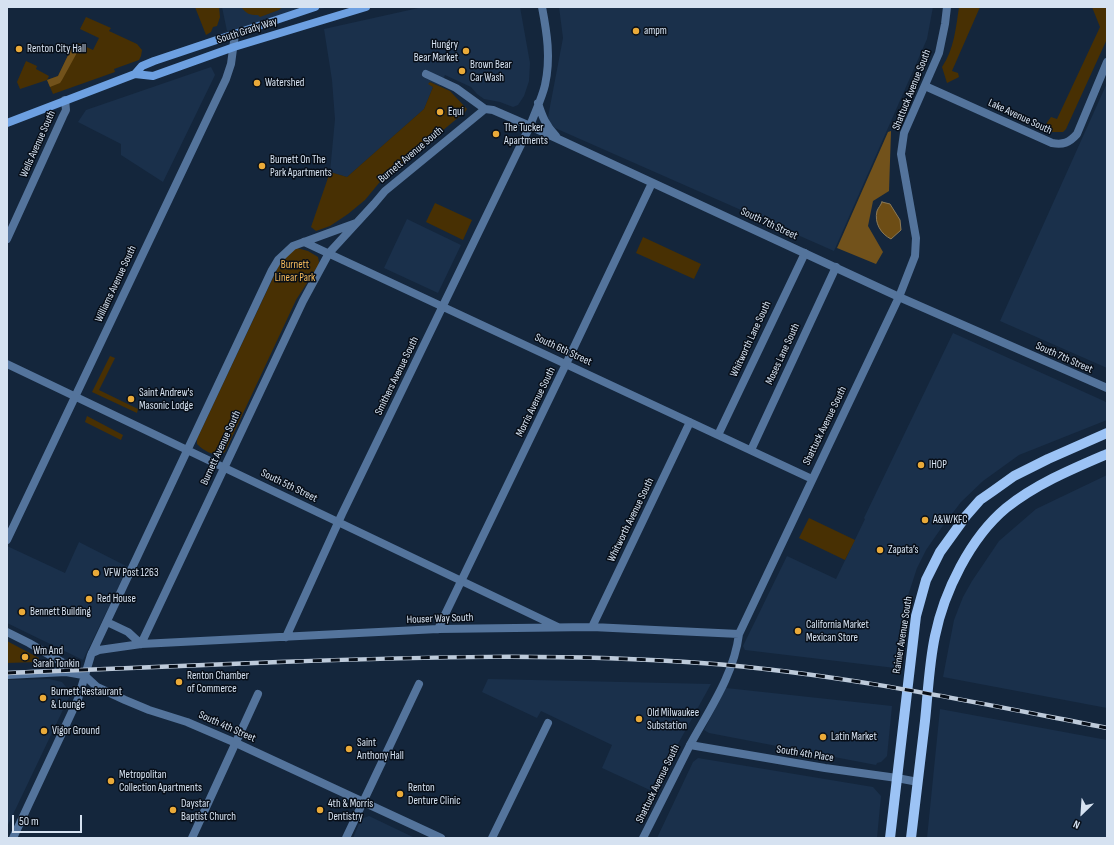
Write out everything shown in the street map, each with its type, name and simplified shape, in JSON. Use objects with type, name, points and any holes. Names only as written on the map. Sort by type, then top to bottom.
[{"type":"main road","name":"South Grady Way","points":[[135,74],[142,66],[154,61],[315,7]]},
{"type":"main road","name":"South Grady Way","points":[[7,123],[135,74],[153,76],[234,47],[366,7]]},
{"type":"main road","name":"Rainier Avenue South","points":[[890,838],[916,616],[926,580],[940,552],[966,516],[980,500],[993,490],[1014,476],[1048,459],[1107,433]]},
{"type":"main road","points":[[911,838],[936,631],[946,597],[971,549],[1006,508],[1039,486],[1070,470],[1107,454]]},
{"type":"street","name":"Smithers Avenue South","points":[[286,637],[338,522],[530,126],[545,85],[548,62],[548,38],[542,7]]},
{"type":"street","name":"Shattuck Avenue South","points":[[643,838],[690,745],[728,675],[738,646],[739,634],[899,297],[915,256],[916,238],[901,154],[904,133],[939,53],[947,7]]},
{"type":"street","name":"Williams Avenue South","points":[[7,540],[226,79],[230,69],[235,34]]},
{"type":"street","name":"Lake Avenue South","points":[[925,86],[1052,143],[1060,145],[1071,141],[1076,134],[1107,62]]},
{"type":"street","name":"South 7th Street","points":[[426,74],[456,88],[485,109],[494,110],[559,139],[899,297],[1107,388]]},
{"type":"street","name":"Wells Avenue South","points":[[7,238],[66,110],[65,100]]},
{"type":"street","points":[[538,103],[543,119],[559,139]]},
{"type":"street","name":"Burnett Avenue South","points":[[141,644],[302,301],[329,253],[385,191],[485,109]]},
{"type":"street","name":"Morris Avenue South","points":[[438,629],[462,582],[652,183]]},
{"type":"street","name":"Burnett Avenue South","points":[[14,838],[78,699],[84,675],[92,653],[275,265],[278,260],[293,246],[356,223]]},
{"type":"street","name":"South 6th Street","points":[[304,242],[812,479]]},
{"type":"street","name":"Whitworth Lane South","points":[[718,435],[805,253]]},
{"type":"street","name":"Moses Lane South","points":[[751,450],[836,268]]},
{"type":"street","name":"South 5th Street","points":[[7,364],[561,628]]},
{"type":"street","name":"Whitworth Avenue South","points":[[592,628],[690,422]]},
{"type":"street","points":[[107,622],[128,632],[141,644]]},
{"type":"street","name":"Houser Way South","points":[[141,644],[438,629],[592,628],[739,634]]},
{"type":"street","name":"South 4th Street","points":[[7,632],[84,675],[97,686],[126,700],[149,710],[187,722],[236,743],[441,838]]},
{"type":"street","points":[[92,653],[99,650],[141,644]]},
{"type":"street","points":[[7,675],[66,672],[84,675]]},
{"type":"street","points":[[346,838],[419,684]]},
{"type":"street","points":[[192,838],[258,694]]},
{"type":"street","points":[[492,838],[548,723]]},
{"type":"street","name":"South 4th Place","points":[[690,745],[824,768],[918,782]]},
{"type":"shaded area","points":[[222,7],[329,7],[227,31]]},
{"type":"shaded area","points":[[423,7],[520,7],[530,63],[529,81],[524,96],[518,105],[513,107],[500,102],[484,99],[471,87],[445,75],[440,86],[430,82],[429,83],[433,87],[424,109],[347,177],[330,172],[335,119],[332,80],[324,29]]},
{"type":"shaded area","points":[[559,7],[933,7],[927,39],[834,251],[555,128],[550,123],[548,117],[563,38]]},
{"type":"shaded area","points":[[73,45],[79,49],[60,83],[50,87],[47,80],[58,76]]},
{"type":"shaded area","points":[[211,67],[215,75],[163,182],[121,155],[121,144],[78,122],[86,110]]},
{"type":"shaded area","points":[[1107,83],[1107,368],[1000,321]]},
{"type":"shaded area","points":[[891,131],[889,191],[873,201],[868,226],[883,252],[876,264],[837,248],[888,132]]},
{"type":"shaded area","points":[[882,202],[890,204],[900,220],[901,230],[891,239],[881,231],[877,224],[876,215]]},
{"type":"shaded area","points":[[407,219],[461,245],[438,293],[384,268]]},
{"type":"shaded area","points":[[953,333],[1104,401],[1107,403],[1107,420],[1019,455],[983,481],[961,502],[926,550],[917,568],[905,605],[895,668],[745,650],[743,646],[787,556],[836,579]]},
{"type":"shaded area","points":[[1107,475],[1107,708],[943,677],[954,620],[963,597],[999,541],[1036,509]]},
{"type":"shaded area","points":[[79,542],[128,567],[83,660],[7,623],[7,546],[65,573]]},
{"type":"shaded area","points":[[49,679],[62,682],[71,693],[7,827],[7,680]]},
{"type":"shaded area","points":[[488,679],[711,684],[652,791],[602,768],[612,745],[541,711],[537,718],[482,692]]},
{"type":"shaded area","points":[[726,688],[892,706],[887,756],[876,765],[709,733],[704,730]]},
{"type":"shaded area","points":[[940,709],[1107,740],[1107,838],[927,838]]},
{"type":"shaded area","points":[[698,758],[873,787],[881,796],[877,838],[657,838],[693,762]]},
{"type":"shaded area","points":[[369,816],[415,838],[353,838],[361,819]]},
{"type":"green space","points":[[195,7],[219,7],[220,17],[217,26],[213,27],[211,32],[206,35]]},
{"type":"green space","points":[[241,7],[283,7],[260,17],[258,15],[248,14]]},
{"type":"green space","points":[[959,7],[980,7],[952,71],[958,73],[959,77],[947,83],[942,67],[952,46]]},
{"type":"green space","points":[[1092,7],[1107,7],[1107,39],[1066,129],[1063,132],[1050,132],[1046,129],[1046,124],[1051,117],[1057,119],[1100,27]]},
{"type":"green space","points":[[86,17],[111,28],[109,31],[137,44],[142,50],[141,56],[139,60],[114,69],[115,72],[53,94],[47,80],[58,76],[73,45],[76,46],[78,43],[93,50],[99,38],[80,29]]},
{"type":"green space","points":[[26,61],[37,66],[36,69],[49,76],[47,80],[20,89],[17,82]]},
{"type":"green space","name":"Burnett Linear Park","points":[[430,82],[450,91],[467,109],[465,112],[379,183],[365,200],[348,214],[330,226],[316,231],[311,227],[330,172],[347,177],[424,109],[433,87],[428,84]]},
{"type":"green space","points":[[435,203],[472,220],[463,240],[426,222]]},
{"type":"green space","points":[[643,237],[701,264],[694,279],[636,253]]},
{"type":"green space","name":"Burnett Linear Park","points":[[297,248],[308,251],[318,257],[318,266],[296,300],[225,452],[221,455],[208,452],[197,444],[197,439],[281,261],[286,254]]},
{"type":"green space","points":[[110,356],[115,358],[99,390],[138,409],[137,413],[92,392]]},
{"type":"green space","points":[[87,416],[123,435],[121,440],[85,422]]},
{"type":"green space","points":[[809,518],[855,540],[845,560],[799,538]]},
{"type":"green space","points":[[7,641],[39,658],[37,662],[7,663]]},
{"type":"railway","points":[[7,673],[438,657],[543,657],[648,660],[752,668],[854,681],[1107,728]]},
{"type":"place","name":"ampm","points":[[636,31]]},
{"type":"place","name":"Renton City Hall","points":[[19,49]]},
{"type":"place","name":"Hungry Bear Market","points":[[466,51]]},
{"type":"place","name":"Brown Bear Car Wash","points":[[462,71]]},
{"type":"place","name":"Watershed","points":[[257,83]]},
{"type":"place","name":"Equi","points":[[440,112]]},
{"type":"place","name":"The Tucker Apartments","points":[[496,134]]},
{"type":"place","name":"Burnett On The Park Apartments","points":[[262,166]]},
{"type":"place","name":"Saint Andrew's Masonic Lodge","points":[[131,399]]},
{"type":"place","name":"IHOP","points":[[921,465]]},
{"type":"place","name":"A&W/KFC","points":[[925,520]]},
{"type":"place","name":"Zapata’s","points":[[880,550]]},
{"type":"place","name":"VFW Post 1263","points":[[96,573]]},
{"type":"place","name":"Red House","points":[[89,599]]},
{"type":"place","name":"Bennett Building","points":[[22,612]]},
{"type":"place","name":"California Market Mexican Store","points":[[798,631]]},
{"type":"place","name":"Wm And Sarah Tonkin","points":[[25,657]]},
{"type":"place","name":"Renton Chamber of Commerce","points":[[179,682]]},
{"type":"place","name":"Burnett Restaurant & Lounge","points":[[43,698]]},
{"type":"place","name":"Old Milwaukee Substation","points":[[639,719]]},
{"type":"place","name":"Vigor Ground","points":[[44,731]]},
{"type":"place","name":"Latin Market","points":[[823,737]]},
{"type":"place","name":"Saint Anthony Hall","points":[[349,749]]},
{"type":"place","name":"Metropolitan Collection Apartments","points":[[111,781]]},
{"type":"place","name":"Renton Denture Clinic","points":[[400,794]]},
{"type":"place","name":"Daystar Baptist Church","points":[[173,810]]},
{"type":"place","name":"4th & Morris Dentistry","points":[[320,810]]}]
